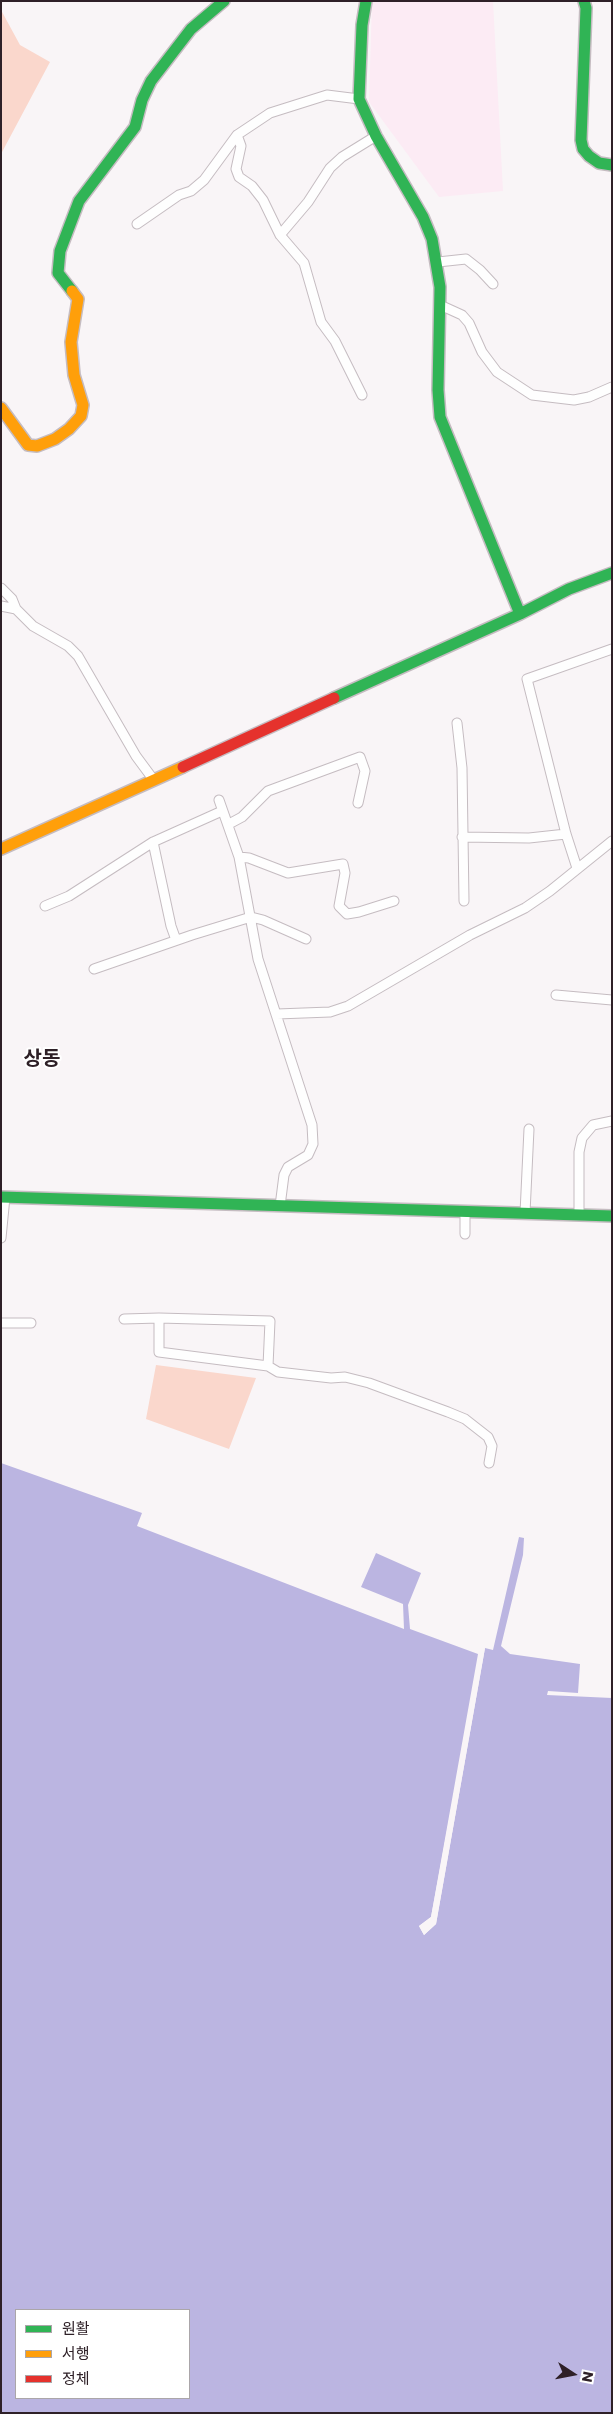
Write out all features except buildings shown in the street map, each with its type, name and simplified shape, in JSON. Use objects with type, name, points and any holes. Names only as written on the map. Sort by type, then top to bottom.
[{"type":"main road","points":[[1,408],[28,445],[37,446],[56,440],[81,416],[82,405],[74,375],[71,342],[78,300],[58,273],[60,251],[79,201],[135,127],[142,100],[151,81],[191,29],[224,1]]},
{"type":"main road","points":[[366,1],[362,34],[359,99],[376,136],[423,217],[432,239],[438,262],[440,306],[438,390],[440,417],[505,573],[520,614]]},
{"type":"main road","points":[[584,1],[586,8],[581,140],[583,149],[589,156],[599,163],[612,165]]},
{"type":"main road","points":[[1,849],[520,614],[569,589],[612,574]]},
{"type":"main road","points":[[3,1197],[612,1216]]},
{"type":"street","points":[[137,224],[179,195],[191,191],[204,180],[238,135],[270,113],[318,97],[339,94],[359,99]]},
{"type":"street","points":[[238,135],[242,146],[236,168],[239,177],[252,186],[263,200],[280,235],[304,263],[321,322],[335,341],[362,395]]},
{"type":"street","points":[[280,235],[308,202],[330,168],[342,157],[376,136]]},
{"type":"street","points":[[438,262],[466,259],[493,284]]},
{"type":"street","points":[[440,306],[462,315],[469,323],[482,352],[497,372],[532,395],[574,400],[589,397],[612,387]]},
{"type":"street","points":[[1,588],[12,599],[16,609],[32,626],[68,646],[78,656],[136,756],[153,780]]},
{"type":"street","points":[[1,606],[16,609]]},
{"type":"street","points":[[577,868],[566,834],[527,679],[612,649]]},
{"type":"street","points":[[457,723],[462,768],[464,901]]},
{"type":"street","points":[[229,824],[242,817],[268,791],[360,757],[365,770],[358,803]]},
{"type":"street","points":[[219,800],[239,857],[258,959],[312,1125],[313,1144],[308,1155],[288,1167],[284,1175],[280,1206]]},
{"type":"street","points":[[45,906],[70,896],[153,842],[222,811]]},
{"type":"street","points":[[462,837],[529,838],[566,834]]},
{"type":"street","points":[[277,1014],[330,1012],[348,1006],[470,935],[525,908],[550,891],[612,841]]},
{"type":"street","points":[[153,842],[176,940]]},
{"type":"street","points":[[239,857],[249,858],[288,873],[343,864],[345,872],[339,906],[347,914],[394,901]]},
{"type":"street","points":[[94,969],[176,940],[251,917],[263,920],[306,939]]},
{"type":"street","points":[[556,995],[612,1000]]},
{"type":"street","points":[[578,1215],[579,1152],[582,1138],[593,1125],[612,1121]]},
{"type":"street","points":[[525,1213],[529,1129]]},
{"type":"street","points":[[1,1238],[3,1197]]},
{"type":"street","points":[[465,1212],[465,1234]]},
{"type":"street","points":[[159,1318],[160,1352],[268,1366],[278,1372],[331,1378],[345,1377],[369,1382],[465,1419],[488,1438],[492,1446],[488,1463]]},
{"type":"street","points":[[124,1319],[270,1321],[268,1366]]},
{"type":"street","points":[[1,1323],[31,1322]]},
{"type":"shaded area","points":[[372,1],[493,1],[503,191],[439,197],[369,102]]},
{"type":"shaded area","points":[[1,10],[20,45],[50,62],[1,154]]},
{"type":"shaded area","points":[[156,1365],[256,1378],[229,1449],[146,1419]]},
{"type":"shaded area","points":[[1,1463],[142,1513],[137,1526],[404,1629],[403,1604],[361,1587],[376,1553],[421,1573],[408,1605],[410,1629],[478,1654],[431,1917],[419,1926],[424,1935],[436,1924],[485,1648],[493,1650],[519,1537],[524,1538],[523,1555],[501,1646],[510,1654],[580,1664],[578,1693],[548,1691],[547,1695],[612,1698],[612,2413],[1,2413]]},
{"type":"pier","points":[[485,1648],[436,1924],[424,1935],[419,1926],[431,1917],[480,1652],[434,1918],[423,1927],[425,1931],[434,1923],[482,1651]]},
{"type":"traffic: fast","points":[[72,291],[58,273],[60,251],[79,201],[135,127],[142,100],[151,81],[191,29],[224,1]]},
{"type":"traffic: fast","points":[[366,1],[362,25],[359,99],[376,136],[423,217],[432,239],[440,287],[438,390],[440,417],[520,614]]},
{"type":"traffic: fast","points":[[584,1],[586,8],[581,140],[583,149],[589,156],[599,163],[612,165]]},
{"type":"traffic: fast","points":[[334,698],[520,614],[569,589],[612,573]]},
{"type":"traffic: fast","points":[[1,1197],[612,1216]]},
{"type":"traffic: slow","points":[[1,408],[28,445],[37,446],[55,439],[69,429],[81,416],[83,405],[74,375],[71,342],[78,299],[72,291]]},
{"type":"traffic: slow","points":[[1,849],[183,767]]},
{"type":"traffic: jam","points":[[183,767],[334,698]]},
{"type":"district","name":"상동","points":[[42,1060]]}]
